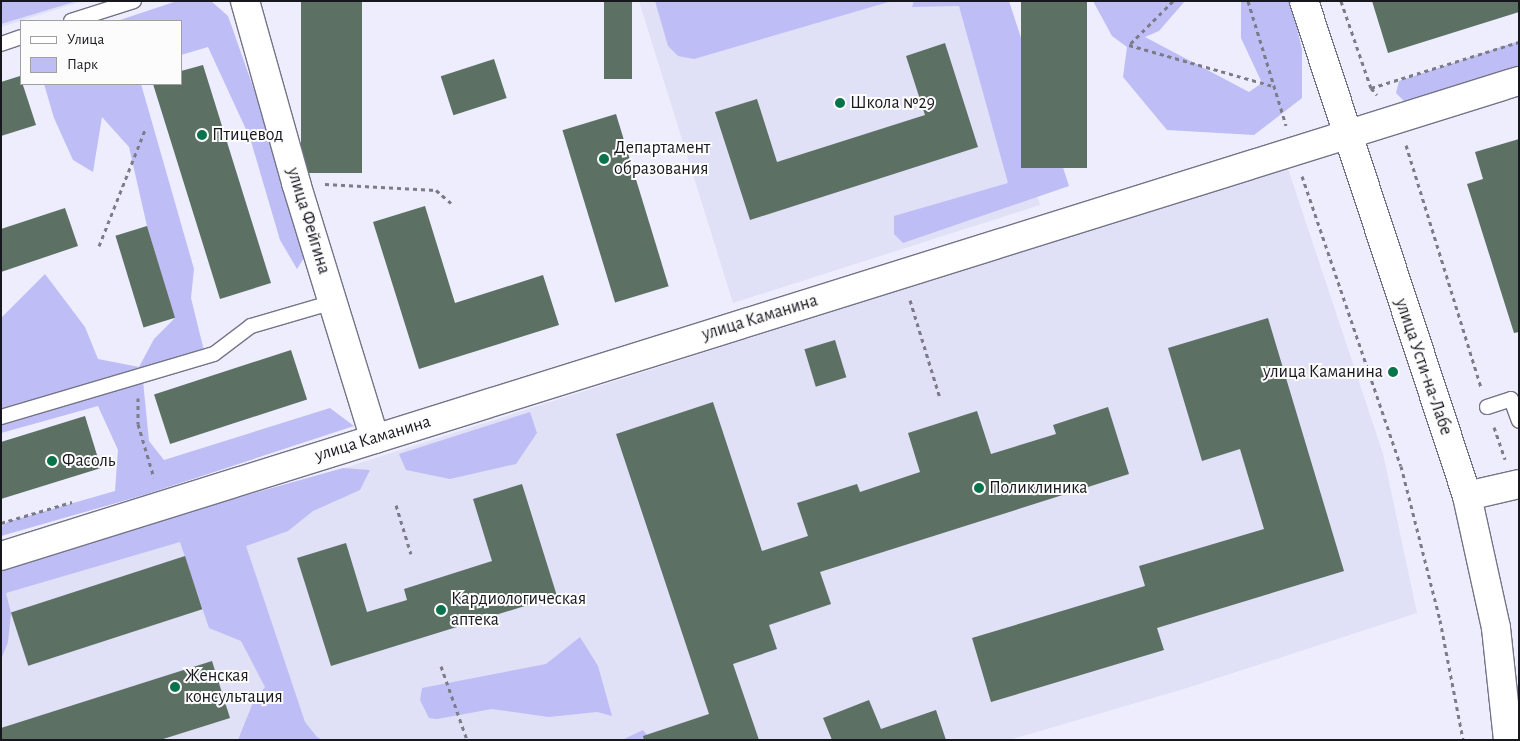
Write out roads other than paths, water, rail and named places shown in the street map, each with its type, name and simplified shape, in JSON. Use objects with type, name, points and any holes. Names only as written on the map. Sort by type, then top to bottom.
[{"type":"street","name":"улица Фейгина","points":[[245,1],[296,183],[378,448]]},
{"type":"street","name":"улица Усти-на-Лабе","points":[[1304,1],[1467,496],[1496,628],[1508,740]]},
{"type":"street","name":"улица Каманина","points":[[1,556],[378,448],[901,273],[1293,149],[1519,81]]},
{"type":"street","points":[[1467,496],[1517,485]]},
{"type":"lane","points":[[74,20],[134,1]]},
{"type":"lane","points":[[1,44],[20,37]]},
{"type":"lane","points":[[1,417],[214,354],[252,326],[333,302]]},
{"type":"lane","points":[[1487,407],[1512,399],[1519,421]]},
{"type":"place","name":"Школа №29","points":[[840,103]]},
{"type":"place","name":"Птицевод","points":[[202,135]]},
{"type":"place","name":"Департамент образования","points":[[604,159]]},
{"type":"place","name":"улица Каманина","points":[[1393,372]]},
{"type":"place","name":"Фасоль","points":[[52,461]]},
{"type":"place","name":"Поликлиника","points":[[979,488]]},
{"type":"place","name":"Кардиологическая аптека","points":[[441,610]]},
{"type":"place","name":"Женская консультация","points":[[175,687]]}]
